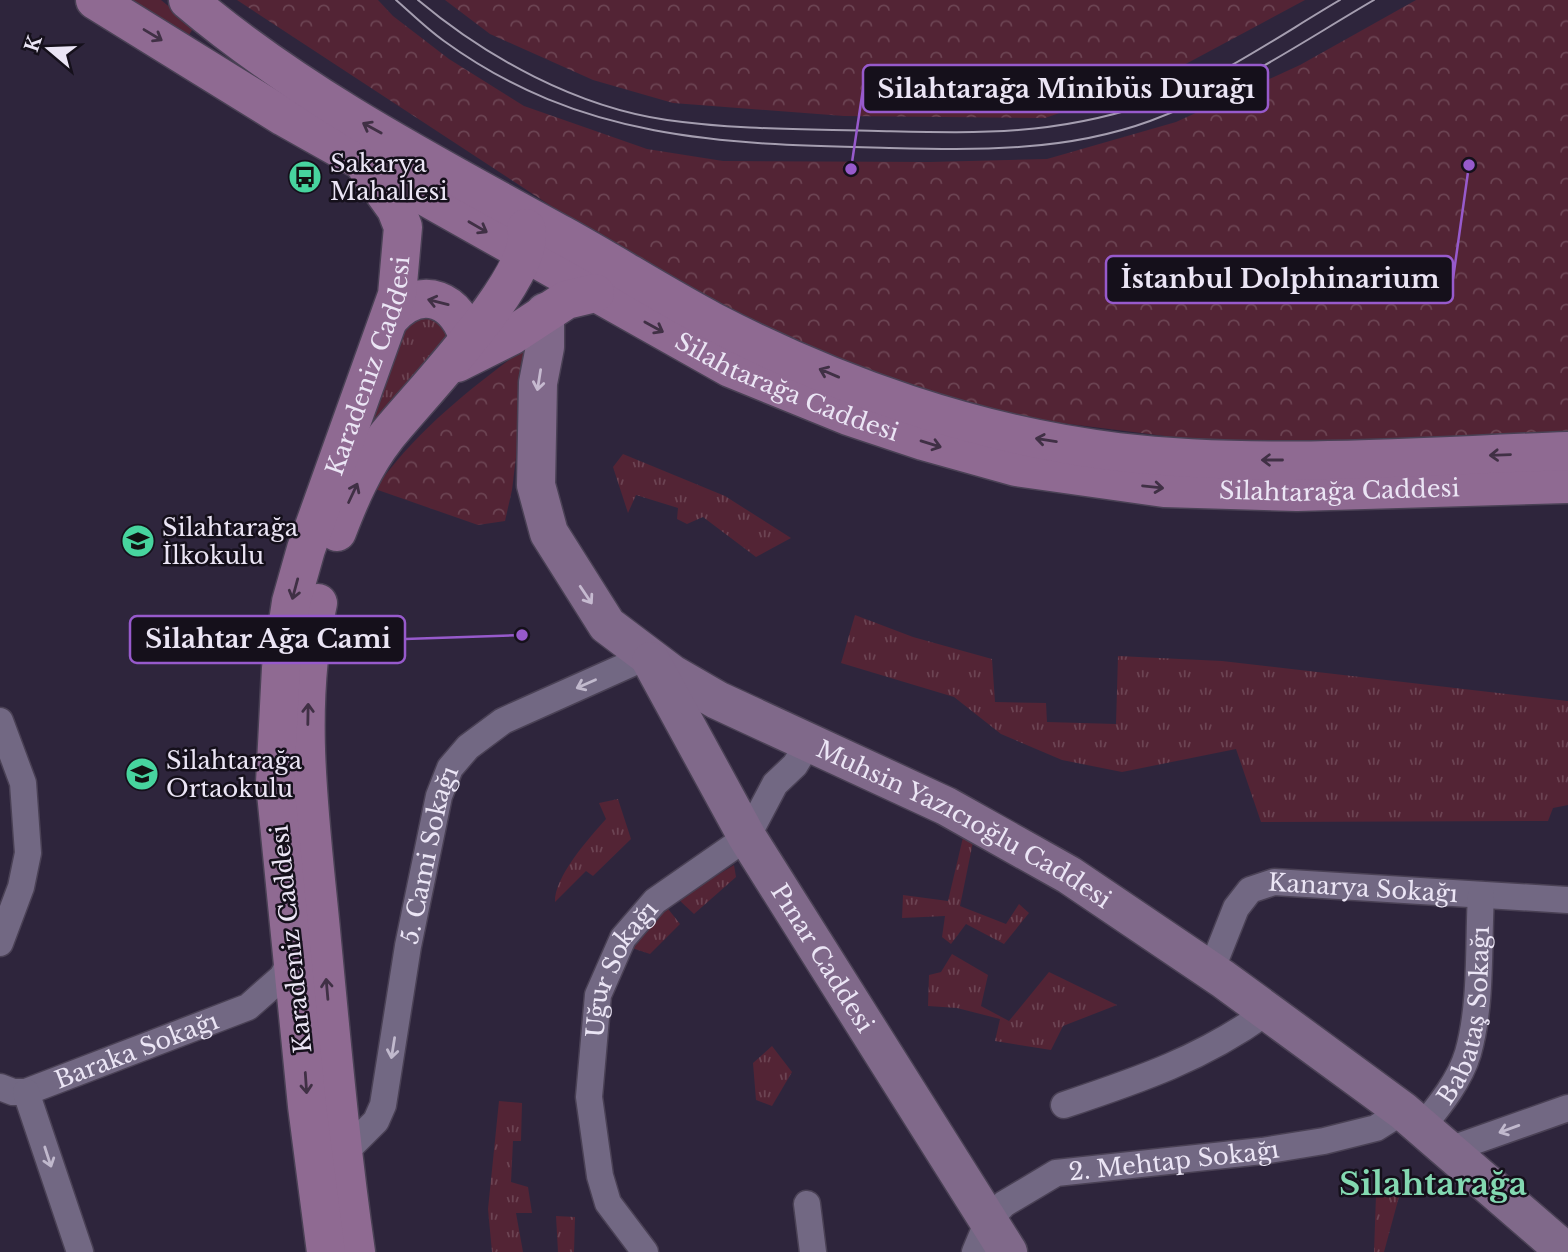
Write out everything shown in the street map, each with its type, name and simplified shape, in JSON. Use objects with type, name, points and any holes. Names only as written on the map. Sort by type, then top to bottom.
[{"type":"main road","name":"Silahtarağa Caddesi","points":[[94,0],[284,117],[730,368],[773,387],[923,442],[1016,467],[1124,484],[1234,492],[1568,484]]},
{"type":"main road","name":"Silahtarağa Caddesi","points":[[188,0],[291,79],[520,213],[682,304],[765,346],[901,402],[1037,439],[1115,452],[1214,460],[1320,460],[1568,452]]},
{"type":"main road","name":"Karadeniz Caddesi","points":[[326,1252],[312,1147],[275,783],[286,634],[306,548],[391,317],[401,270],[403,228],[396,209],[356,156]]},
{"type":"main road","points":[[520,213],[528,234],[524,254]]},
{"type":"main road","name":"Karadeniz Caddesi","points":[[356,1252],[342,1155],[306,786],[313,626],[335,538],[353,492],[385,438],[469,341],[524,254]]},
{"type":"main road","points":[[444,370],[511,336],[566,300],[594,293]]},
{"type":"main road","points":[[391,317],[410,302],[439,301],[450,305],[458,315],[469,341]]},
{"type":"main road","name":"Muhsin Yazıcıoğlu Caddesi","points":[[545,312],[545,347],[538,383],[536,485],[549,533],[607,625],[648,656],[718,700],[946,806],[1069,875],[1268,1011],[1425,1130],[1566,1252]]},
{"type":"main road","name":"Pınar Caddesi","points":[[648,656],[747,837],[990,1242]]},
{"type":"street","name":"5. Cami Sokağı","points":[[342,1155],[376,1121],[383,1105],[408,946],[439,796],[450,768],[468,747],[503,721],[648,656]]},
{"type":"street","points":[[0,720],[23,783],[28,853],[21,887],[0,943]]},
{"type":"street","name":"Uğur Sokağı","points":[[645,1252],[608,1203],[600,1176],[589,1097],[598,995],[623,938],[655,901],[747,837],[775,784],[795,765],[808,742]]},
{"type":"street","name":"Kanarya Sokağı","points":[[1211,971],[1236,908],[1250,890],[1274,882],[1568,900]]},
{"type":"street","name":"Babataş Sokağı","points":[[1425,1130],[1468,1054],[1474,1013],[1481,895]]},
{"type":"street","name":"Baraka Sokağı","points":[[26,1092],[248,1007],[282,977],[293,957]]},
{"type":"street","name":"Baraka Sokağı","points":[[248,1007],[270,1007],[288,1017],[302,1033]]},
{"type":"street","points":[[1065,1105],[1156,1074],[1229,1040],[1268,1011]]},
{"type":"street","points":[[0,1087],[26,1092],[80,1252]]},
{"type":"street","points":[[1425,1130],[1568,1108]]},
{"type":"street","name":"2. Mehtap Sokağı","points":[[990,1242],[1003,1204],[1056,1174],[1262,1151],[1324,1141],[1377,1128],[1425,1130]]},
{"type":"street","points":[[807,1204],[813,1252]]},
{"type":"green space","points":[[125,0],[161,0],[194,27],[187,38]]},
{"type":"green space","points":[[237,0],[378,0],[393,16],[449,59],[524,106],[647,149],[723,161],[930,162],[1047,159],[1176,122],[1300,65],[1416,0],[1568,0],[1568,437],[1253,447],[1021,418],[899,384],[673,286]]},
{"type":"green space","points":[[445,0],[1305,0],[1126,96],[1106,97],[1045,118],[844,116],[673,103],[593,80],[490,34]]},
{"type":"green space","points":[[422,314],[439,320],[447,334],[441,348],[365,445],[398,333]]},
{"type":"green space","points":[[524,349],[529,351],[512,490],[505,521],[478,525],[375,489],[407,449],[444,413]]},
{"type":"green space","points":[[623,454],[725,496],[791,538],[756,557],[703,517],[687,524],[677,519],[678,508],[636,495],[628,513],[613,467]]},
{"type":"green space","points":[[855,615],[913,637],[992,659],[995,702],[1046,703],[1047,722],[1116,724],[1118,656],[1222,661],[1568,701],[1568,805],[1553,808],[1548,821],[1261,822],[1236,749],[1122,772],[1062,760],[1001,734],[954,697],[841,663]]},
{"type":"green space","points":[[618,799],[631,839],[593,876],[586,871],[555,902],[556,892],[566,870],[606,819],[599,803]]},
{"type":"green space","points":[[964,833],[973,842],[960,906],[1006,924],[1019,904],[1029,913],[1004,944],[966,924],[951,944],[942,937],[945,916],[902,918],[903,895],[948,901]]},
{"type":"green space","points":[[734,865],[736,877],[694,914],[678,899]]},
{"type":"green space","points":[[665,905],[680,924],[650,954],[629,947]]},
{"type":"green space","points":[[952,954],[988,975],[981,1006],[1009,1021],[1049,972],[1117,1005],[1063,1026],[1051,1050],[995,1041],[1000,1019],[957,1008],[928,1006],[929,975],[941,972]]},
{"type":"green space","points":[[772,1046],[792,1072],[772,1106],[756,1100],[753,1063]]},
{"type":"green space","points":[[499,1101],[522,1103],[521,1141],[513,1141],[511,1182],[528,1187],[532,1213],[516,1213],[523,1252],[492,1252],[488,1209]]},
{"type":"green space","points":[[1400,1193],[1384,1252],[1374,1252],[1376,1195]]},
{"type":"green space","points":[[556,1216],[575,1217],[574,1252],[558,1252]]},
{"type":"tram line","points":[[396,0],[438,36],[496,74],[549,100],[603,118],[658,131],[713,139],[770,144],[955,149],[1054,144],[1086,139],[1150,121],[1237,81],[1374,0]]},
{"type":"tram line","points":[[418,0],[473,41],[535,77],[567,92],[633,113],[667,120],[746,127],[948,132],[1044,127],[1110,115],[1145,105],[1196,84],[1340,0]]},
{"type":"place","name":"İstanbul Dolphinarium","points":[[1469,165]]},
{"type":"place","name":"Silahtarağa Minibüs Durağı","points":[[851,169]]},
{"type":"place","name":"Sakarya Mahallesi","points":[[305,177]]},
{"type":"place","name":"Silahtarağa İlkokulu","points":[[138,541]]},
{"type":"place","name":"Silahtar Ağa Cami","points":[[522,635]]},
{"type":"place","name":"Silahtarağa Ortaokulu","points":[[142,774]]},
{"type":"district","name":"Silahtarağa","points":[[1433,1184]]}]
